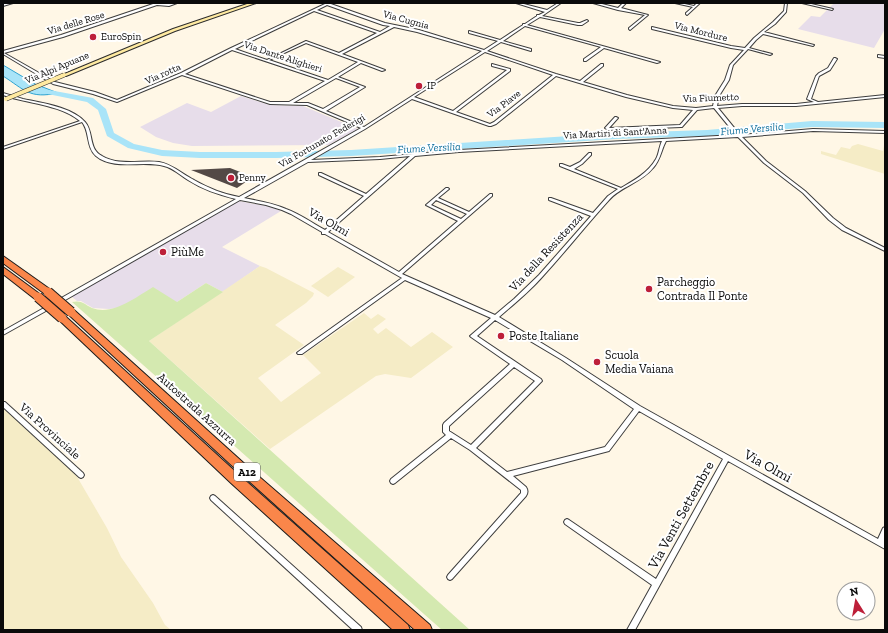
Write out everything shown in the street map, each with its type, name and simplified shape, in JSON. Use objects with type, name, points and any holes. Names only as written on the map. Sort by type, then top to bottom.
[{"type":"highway","name":"Autostrada Azzurra","points":[[3,259],[48,292],[67,315],[229,473],[403,630]]},
{"type":"highway","name":"Autostrada Azzurra","points":[[3,270],[38,297],[67,315],[425,630]]},
{"type":"main road","name":"Via Alpi Apuane","points":[[4,98],[174,30],[254,3]]},
{"type":"street","points":[[3,5],[12,3]]},
{"type":"street","name":"Via delle Rose","points":[[3,53],[62,36],[157,4],[169,5],[176,3]]},
{"type":"street","points":[[517,3],[546,11]]},
{"type":"street","name":"Via Fortunato Federigi","points":[[3,333],[364,128],[560,3]]},
{"type":"street","points":[[594,3],[647,15],[630,29]]},
{"type":"street","points":[[618,9],[625,3]]},
{"type":"street","points":[[676,3],[694,7]]},
{"type":"street","points":[[687,14],[699,3]]},
{"type":"street","name":"Via Mordure","points":[[715,107],[717,96],[727,80],[732,65],[755,38],[763,33],[785,11],[786,3]]},
{"type":"street","points":[[803,3],[832,9]]},
{"type":"street","name":"Via rotta","points":[[3,53],[54,83],[94,93],[117,101],[182,74],[232,48],[325,4]]},
{"type":"street","name":"Via Cugnia","points":[[325,4],[393,26],[418,31],[485,51]]},
{"type":"street","points":[[314,10],[380,33]]},
{"type":"street","points":[[538,16],[578,24],[587,21]]},
{"type":"street","points":[[524,25],[658,62]]},
{"type":"street","points":[[339,54],[393,26]]},
{"type":"street","name":"Via Mordure","points":[[653,28],[731,47],[746,48]]},
{"type":"street","points":[[470,32],[530,50]]},
{"type":"street","points":[[763,33],[813,45]]},
{"type":"street","points":[[268,60],[306,42],[383,70]]},
{"type":"street","name":"Via Dante Alighieri","points":[[232,48],[328,81]]},
{"type":"street","points":[[585,60],[603,48]]},
{"type":"street","points":[[746,48],[770,54]]},
{"type":"street","name":"Via Fiumetto","points":[[485,51],[555,75],[656,104],[696,109],[715,107],[796,105],[885,96]]},
{"type":"street","points":[[879,56],[885,57]]},
{"type":"street","points":[[820,103],[809,99],[810,93],[820,74],[829,69],[835,59]]},
{"type":"street","points":[[289,103],[362,62]]},
{"type":"street","points":[[454,112],[508,70],[493,65]]},
{"type":"street","points":[[581,82],[602,65]]},
{"type":"street","points":[[182,74],[270,103],[308,104],[364,128]]},
{"type":"street","name":"Via Piave","points":[[412,98],[490,125],[495,123],[555,75]]},
{"type":"street","points":[[323,111],[362,87],[336,77]]},
{"type":"street","points":[[4,98],[66,111],[83,121]]},
{"type":"street","points":[[715,107],[739,136],[776,172],[804,192],[844,230],[885,250]]},
{"type":"street","points":[[616,118],[607,128],[681,126],[696,109]]},
{"type":"street","points":[[3,148],[83,121]]},
{"type":"street","name":"Via Olmi","points":[[83,121],[88,128],[91,148],[100,157],[115,161],[166,165],[196,183],[238,199],[282,208],[405,278],[494,317],[564,359],[638,408],[882,544]]},
{"type":"street","name":"Via Martiri di Sant'Anna","points":[[306,161],[413,156],[459,151],[739,136],[813,130],[885,132]]},
{"type":"street","name":"Via della Resistenza","points":[[494,317],[516,300],[541,276],[605,201],[620,189],[642,176],[657,162],[662,144],[665,140]]},
{"type":"street","points":[[572,168],[581,163],[590,154]]},
{"type":"street","points":[[324,233],[413,156]]},
{"type":"street","points":[[561,165],[572,168],[620,189]]},
{"type":"street","points":[[320,174],[366,196]]},
{"type":"street","points":[[447,189],[436,200],[428,205],[462,221]]},
{"type":"street","points":[[400,274],[491,195]]},
{"type":"street","name":"Via della Resistenza","points":[[550,199],[593,215]]},
{"type":"street","points":[[436,200],[470,214]]},
{"type":"street","points":[[300,353],[405,278]]},
{"type":"street","points":[[472,448],[539,381],[473,336],[494,317]]},
{"type":"street","points":[[450,577],[524,494],[524,489],[507,475],[472,448],[446,432],[446,425],[513,364]]},
{"type":"street","name":"Via Provinciale","points":[[3,404],[81,475]]},
{"type":"street","points":[[507,475],[607,449],[638,408]]},
{"type":"street","points":[[393,481],[450,435]]},
{"type":"street","name":"Via Venti Settembre","points":[[631,630],[727,457]]},
{"type":"street","points":[[213,498],[358,630]]},
{"type":"street","name":"Via Venti Settembre","points":[[567,522],[657,584]]},
{"type":"street","points":[[882,544],[885,530]]},
{"type":"shaded area","points":[[834,3],[885,3],[885,29],[874,48],[798,29],[811,16],[820,17]]},
{"type":"shaded area","points":[[241,96],[270,105],[303,106],[358,129],[328,145],[192,146],[173,143],[156,137],[140,127],[187,103],[211,112]]},
{"type":"shaded area","points":[[885,140],[885,174],[821,154],[821,151],[836,155],[841,147],[850,149],[852,146],[858,144],[883,151]]},
{"type":"shaded area","points":[[239,201],[271,207],[281,211],[222,247],[260,266],[223,292],[206,283],[177,302],[109,309],[93,308],[81,301],[77,301],[71,296]]},
{"type":"shaded area","points":[[260,266],[314,293],[306,303],[275,325],[304,345],[258,378],[281,402],[321,373],[303,355],[364,313],[371,319],[378,314],[386,319],[373,329],[378,334],[386,328],[411,347],[432,332],[453,347],[411,378],[385,374],[376,376],[270,449],[149,341]]},
{"type":"shaded area","points":[[338,267],[355,277],[328,297],[311,286]]},
{"type":"shaded area","points":[[3,407],[76,475],[107,528],[121,557],[153,603],[165,625],[171,630],[3,630]]},
{"type":"green space","points":[[206,283],[223,292],[149,341],[470,630],[442,630],[72,302],[81,302],[92,308],[108,310],[116,308],[132,300],[153,287],[177,302]]},
{"type":"water","points":[[3,65],[35,84],[58,93],[40,95],[22,89],[3,76]]},
{"type":"building","name":"Penny","points":[[230,168],[253,177],[237,188],[191,170]]},
{"type":"waterway","name":"Fiume Versilia","points":[[41,90],[90,100],[102,109],[110,134],[131,146],[162,153],[200,155],[351,153],[616,136],[707,133],[812,124],[885,125]]},
{"type":"place","name":"EuroSpin","points":[[93,37]]},
{"type":"place","name":"IP","points":[[419,86]]},
{"type":"place","name":"Penny","points":[[231,178]]},
{"type":"place","name":"PiùMe","points":[[163,252]]},
{"type":"place","name":"Parcheggio Contrada Il Ponte","points":[[649,289]]},
{"type":"place","name":"Poste Italiane","points":[[501,336]]},
{"type":"place","name":"Scuola Media Vaiana","points":[[597,362]]}]
